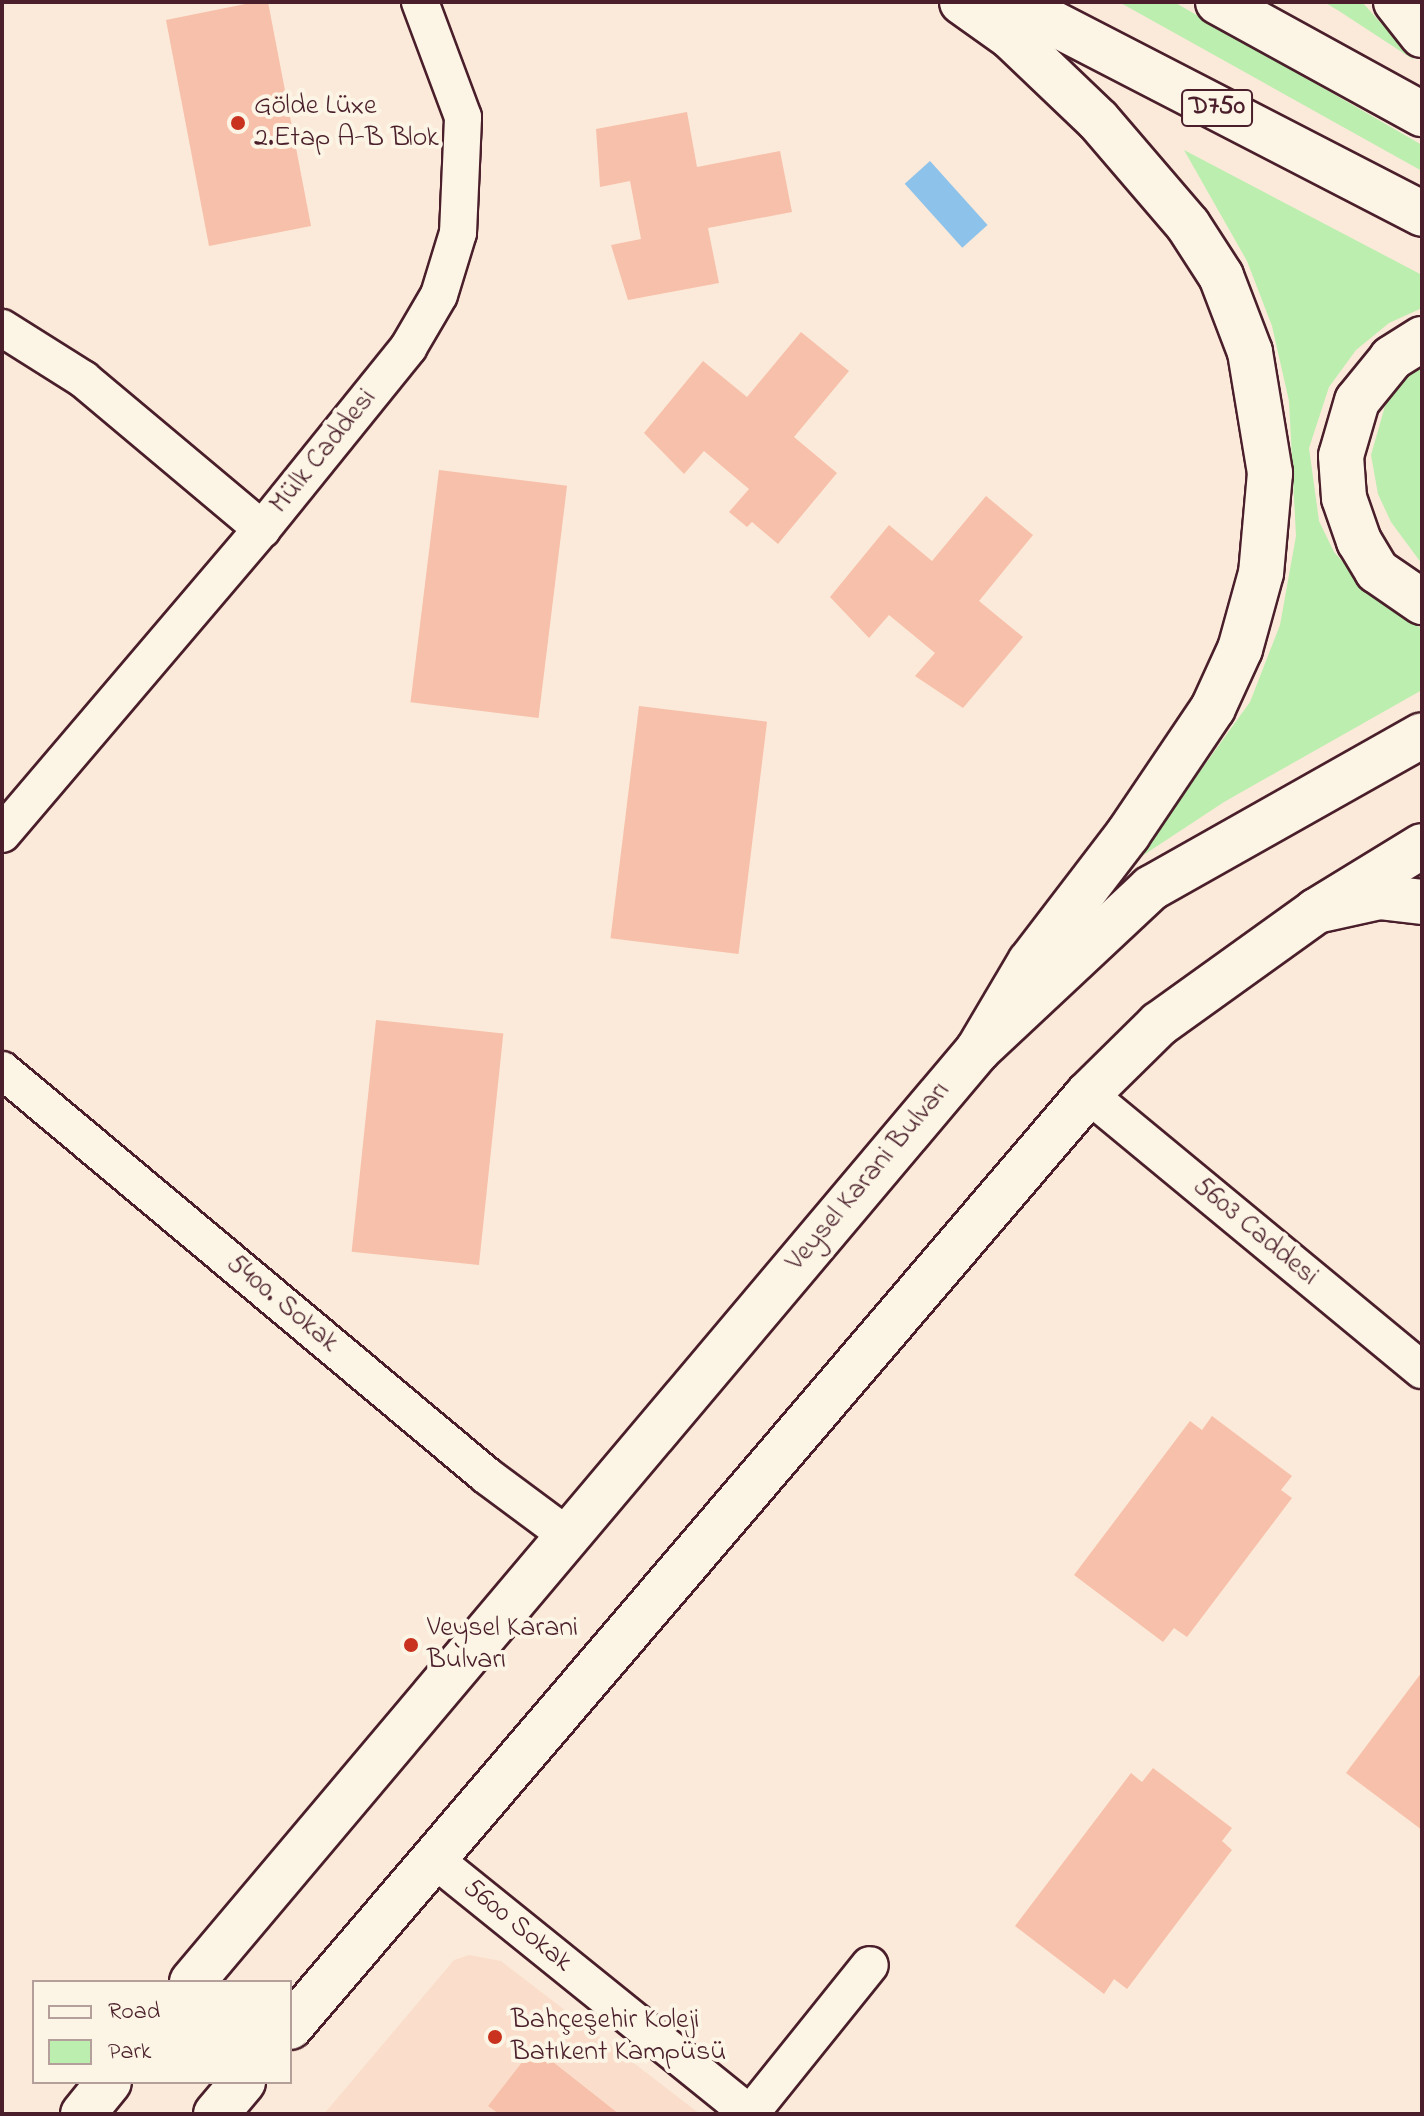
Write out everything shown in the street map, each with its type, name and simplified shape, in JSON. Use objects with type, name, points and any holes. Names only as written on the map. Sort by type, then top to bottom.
[{"type":"main road","points":[[962,2],[1011,37],[1098,120],[1188,225],[1221,276],[1250,352],[1270,473],[1261,573],[1240,649],[1213,708],[1128,834],[1030,962],[978,1050]]},
{"type":"main road","name":"D750","points":[[1012,2],[1422,214]]},
{"type":"main road","points":[[1218,2],[1422,114]]},
{"type":"main road","points":[[1396,2],[1422,35]]},
{"type":"main road","points":[[1422,339],[1392,358],[1357,401],[1341,456],[1344,498],[1359,541],[1377,571],[1422,602]]},
{"type":"main road","name":"Veysel Karani Bulvarı","points":[[194,1980],[565,1534],[978,1050],[1151,888],[1422,735]]},
{"type":"main road","points":[[292,2025],[1088,1094],[1159,1024],[1316,911],[1422,846]]},
{"type":"main road","points":[[1316,911],[1379,897],[1422,902]]},
{"type":"main road","points":[[83,2114],[107,2084]]},
{"type":"main road","points":[[216,2114],[241,2084]]},
{"type":"street","name":"Mülk Caddesi","points":[[2,834],[262,529],[408,348],[439,295],[458,233],[463,117],[420,2]]},
{"type":"street","points":[[2,328],[83,379],[262,529]]},
{"type":"street","name":"5400. Sokak","points":[[2,1070],[487,1476],[565,1534]]},
{"type":"street","name":"5603 Caddesi","points":[[1088,1094],[1422,1370]]},
{"type":"street","name":"5600 Sokak","points":[[434,1859],[750,2114]]},
{"type":"street","points":[[750,2114],[870,1965]]},
{"type":"shaded area","name":"Bahçeşehir Koleji Batıkent Kampüsü","points":[[469,1955],[501,1961],[700,2114],[324,2114],[454,1960]]},
{"type":"green space","points":[[1119,2],[1174,2],[1422,145],[1422,171]]},
{"type":"green space","points":[[1324,2],[1362,2],[1414,60],[1339,11]]},
{"type":"green space","points":[[1184,150],[1422,275],[1422,308],[1389,323],[1356,350],[1329,387],[1309,448],[1319,521],[1334,552],[1378,601],[1422,629],[1422,690],[1224,802],[1136,860],[1250,702],[1280,625],[1296,536],[1289,401],[1272,326],[1247,261]]},
{"type":"green space","points":[[1422,365],[1422,564],[1391,522],[1378,494],[1371,455],[1387,399],[1404,378]]},
{"type":"water","points":[[930,161],[988,225],[962,248],[905,184]]},
{"type":"building","name":"Gölde Lüxe 2.Etap A-B Blok","points":[[268,2],[311,226],[209,246],[166,20]]},
{"type":"building","points":[[687,112],[697,167],[780,151],[792,212],[708,228],[719,283],[628,300],[611,245],[641,239],[630,181],[600,187],[596,129]]},
{"type":"building","points":[[801,332],[849,371],[794,437],[837,473],[778,544],[752,522],[747,527],[729,512],[749,489],[704,451],[684,474],[644,433],[703,361],[747,397]]},
{"type":"building","points":[[439,470],[567,486],[539,718],[410,702]]},
{"type":"building","points":[[986,496],[1033,535],[979,601],[1023,637],[963,708],[915,676],[935,653],[889,615],[869,638],[830,597],[889,525],[932,561]]},
{"type":"building","points":[[639,706],[767,722],[739,954],[610,938]]},
{"type":"building","points":[[376,1020],[503,1033],[479,1265],[352,1252]]},
{"type":"building","points":[[1212,1416],[1292,1476],[1281,1490],[1292,1498],[1187,1637],[1174,1628],[1163,1642],[1074,1575],[1190,1421],[1202,1430]]},
{"type":"building","points":[[1422,1672],[1422,1830],[1346,1773]]},
{"type":"building","points":[[1153,1768],[1232,1828],[1222,1841],[1232,1850],[1127,1989],[1114,1979],[1104,1994],[1015,1926],[1131,1773],[1142,1782]]},
{"type":"building","points":[[534,2047],[619,2114],[499,2114],[488,2106]]},
{"type":"place","name":"Gölde Lüxe 2.Etap A-B Blok","points":[[238,123]]},
{"type":"place","name":"Veysel Karani Bulvarı","points":[[411,1645]]},
{"type":"place","name":"Bahçeşehir Koleji Batıkent Kampüsü","points":[[495,2037]]}]
